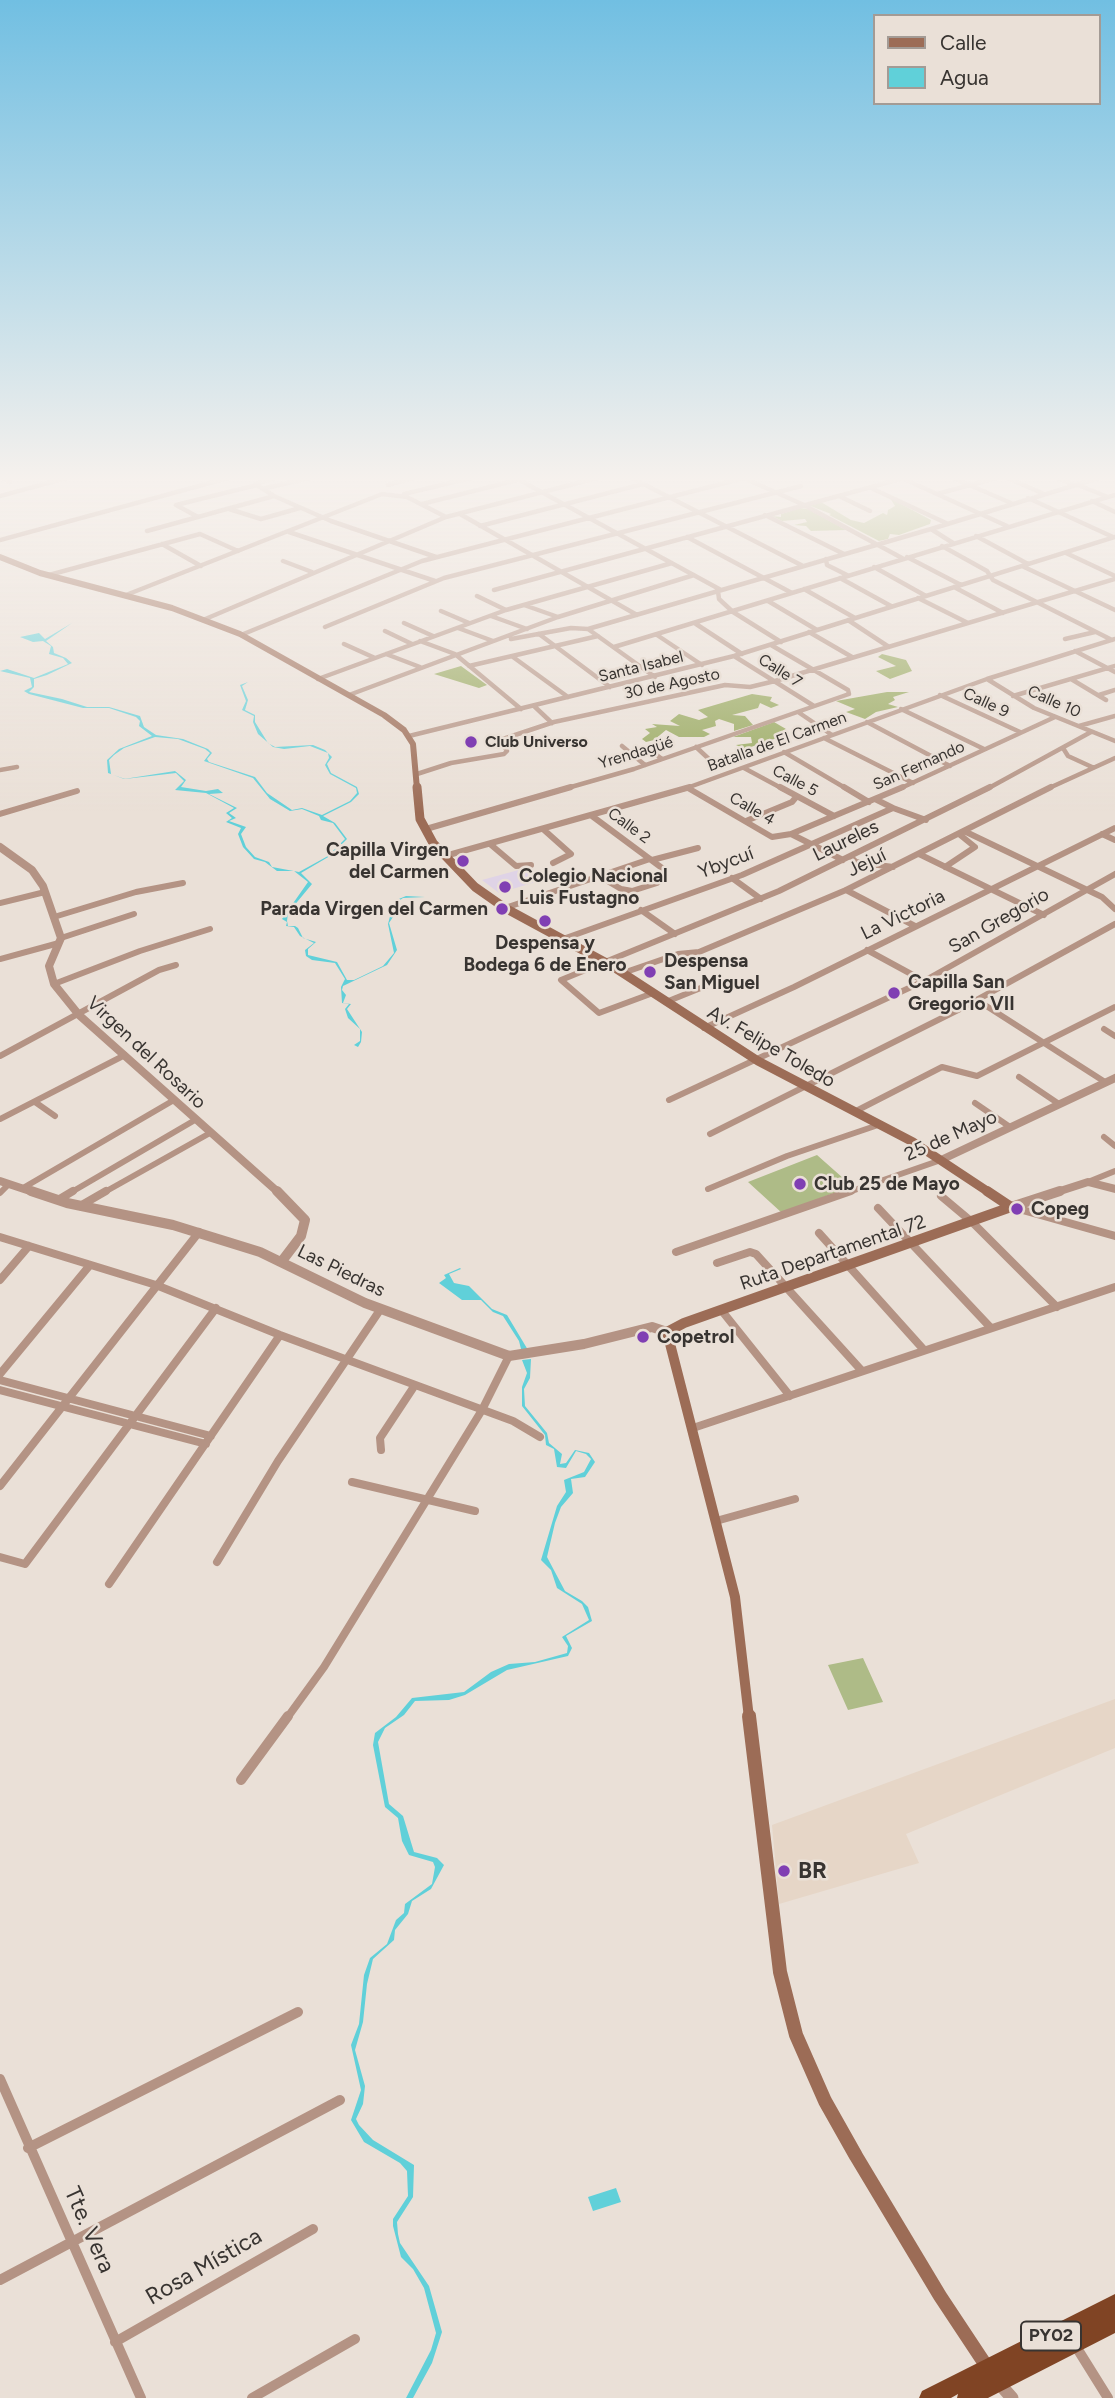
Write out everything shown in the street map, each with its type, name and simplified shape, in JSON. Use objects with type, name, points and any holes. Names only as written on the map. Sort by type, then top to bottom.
[{"type":"highway","name":"PY02","points":[[967,2398],[993,2375],[1115,2304]]},
{"type":"highway","name":"PY02","points":[[929,2398],[1074,2343],[1115,2322]]},
{"type":"main road","points":[[103,589],[203,620],[241,635],[384,715],[409,736]]},
{"type":"main road","name":"Av. Felipe Toledo","points":[[409,736],[417,774],[420,819],[445,856],[475,887],[505,908],[607,962],[758,1061],[881,1124],[1011,1207]]},
{"type":"main road","name":"Ruta Departamental 72","points":[[667,1332],[1011,1207]]},
{"type":"main road","points":[[667,1332],[735,1597],[780,1972],[796,2035],[820,2089],[856,2156],[993,2375]]},
{"type":"street","points":[[126,595],[142,589]]},
{"type":"street","points":[[203,620],[274,589]]},
{"type":"street","points":[[241,635],[354,589]]},
{"type":"street","points":[[325,627],[416,589]]},
{"type":"street","points":[[318,679],[506,610],[576,589]]},
{"type":"street","points":[[592,589],[637,615]]},
{"type":"street","points":[[523,634],[527,629],[558,617],[646,589]]},
{"type":"street","points":[[349,695],[494,642],[523,634],[571,628],[588,629],[727,589]]},
{"type":"street","points":[[784,589],[792,593]]},
{"type":"street","points":[[614,647],[804,589],[856,618]]},
{"type":"street","points":[[860,589],[891,606]]},
{"type":"street","points":[[913,589],[926,596]]},
{"type":"street","name":"Santa Isabel","points":[[409,736],[702,665],[948,589]]},
{"type":"street","points":[[958,589],[1003,613]]},
{"type":"street","points":[[1010,589],[1114,640]]},
{"type":"street","points":[[1066,589],[1115,610]]},
{"type":"street","name":"30 de Agosto","points":[[417,774],[451,763],[505,754],[507,751],[500,740],[552,723],[725,685],[750,687],[775,681],[1082,589]]},
{"type":"street","points":[[719,599],[720,591]]},
{"type":"street","points":[[706,595],[719,599],[733,612],[780,642]]},
{"type":"street","points":[[477,596],[506,610]]},
{"type":"street","points":[[918,598],[968,624]]},
{"type":"street","points":[[768,601],[817,630]]},
{"type":"street","points":[[524,604],[558,617]]},
{"type":"street","points":[[441,611],[469,623]]},
{"type":"street","points":[[490,616],[527,629]]},
{"type":"street","points":[[848,620],[889,647]]},
{"type":"street","points":[[404,623],[433,636]]},
{"type":"street","name":"Calle 7","points":[[696,624],[742,654]]},
{"type":"street","points":[[457,628],[494,642]]},
{"type":"street","points":[[588,629],[655,677]]},
{"type":"street","points":[[385,632],[412,644]]},
{"type":"street","points":[[809,632],[852,657]]},
{"type":"street","points":[[1065,639],[1096,632]]},
{"type":"street","points":[[539,634],[610,687]]},
{"type":"street","points":[[657,635],[702,665]]},
{"type":"street","points":[[469,666],[598,636]]},
{"type":"street","name":"Batalla de El Carmen","points":[[445,856],[688,788],[940,695],[1114,640]]},
{"type":"street","points":[[420,641],[456,654],[522,709]]},
{"type":"street","points":[[344,644],[374,658]]},
{"type":"street","points":[[771,645],[813,670]]},
{"type":"street","points":[[1075,651],[1113,669]]},
{"type":"street","points":[[385,654],[421,668]]},
{"type":"street","name":"Calle 7","points":[[734,656],[814,706]]},
{"type":"street","points":[[513,657],[568,698]]},
{"type":"street","points":[[1013,696],[1113,669]]},
{"type":"street","name":"Yrendagüé","points":[[426,829],[645,765],[850,692],[813,670]]},
{"type":"street","name":"Calle 10","points":[[987,679],[1013,696],[1055,717],[1115,741]]},
{"type":"street","points":[[1071,679],[1106,700]]},
{"type":"street","points":[[1099,695],[1115,690]]},
{"type":"street","name":"Calle 9","points":[[940,695],[1020,732]]},
{"type":"street","points":[[534,706],[552,723]]},
{"type":"street","points":[[901,709],[984,749]]},
{"type":"street","points":[[798,712],[832,735]]},
{"type":"street","points":[[1079,726],[1115,716]]},
{"type":"street","name":"San Fernando","points":[[791,834],[913,783],[1055,717]]},
{"type":"street","points":[[867,722],[950,766]]},
{"type":"street","name":"Laureles","points":[[653,993],[599,1013],[561,980],[761,899],[926,820],[1091,732]]},
{"type":"street","points":[[824,738],[913,783]]},
{"type":"street","points":[[622,746],[645,765]]},
{"type":"street","points":[[696,747],[710,760]]},
{"type":"street","points":[[1063,748],[1068,756],[1092,767]]},
{"type":"street","points":[[650,750],[662,759]]},
{"type":"street","points":[[783,752],[872,800],[926,820]]},
{"type":"street","name":"Jejuí","points":[[623,973],[678,954],[699,952],[846,890],[1115,758]]},
{"type":"street","points":[[0,770],[17,767]]},
{"type":"street","name":"Calle 5","points":[[744,768],[834,816]]},
{"type":"street","name":"Calle 4","points":[[688,788],[772,837],[781,838],[791,834],[843,860]]},
{"type":"street","points":[[0,814],[78,791]]},
{"type":"street","points":[[746,821],[792,802],[797,796]]},
{"type":"street","name":"Ybycuí","points":[[564,939],[732,878],[895,808]]},
{"type":"street","name":"Calle 2","points":[[592,816],[651,860]]},
{"type":"street","name":"La Victoria","points":[[704,1028],[1115,828]]},
{"type":"street","points":[[543,830],[571,854],[553,863]]},
{"type":"street","points":[[945,867],[975,847],[962,833]]},
{"type":"street","points":[[962,833],[1102,897],[1115,909]]},
{"type":"street","points":[[1102,834],[1115,840]]},
{"type":"street","points":[[781,838],[798,837]]},
{"type":"street","points":[[490,844],[516,866],[531,865]]},
{"type":"street","points":[[0,847],[32,870],[45,892],[60,941],[49,966],[54,984],[140,951],[210,929]]},
{"type":"street","points":[[505,908],[599,876],[698,848]]},
{"type":"street","points":[[919,854],[1044,915]]},
{"type":"street","points":[[850,856],[856,862],[893,867]]},
{"type":"street","points":[[599,876],[625,891],[638,890],[657,883],[665,876],[651,860]]},
{"type":"street","name":"San Gregorio","points":[[669,1100],[758,1061],[924,981],[1115,874]]},
{"type":"street","points":[[732,878],[761,899]]},
{"type":"street","points":[[54,917],[136,892],[183,883]]},
{"type":"street","points":[[846,890],[915,926]]},
{"type":"street","points":[[0,904],[45,892]]},
{"type":"street","points":[[641,911],[676,934]]},
{"type":"street","points":[[0,959],[134,914]]},
{"type":"street","points":[[710,1134],[977,1000],[1115,923]]},
{"type":"street","points":[[867,950],[924,981]]},
{"type":"street","points":[[0,1056],[159,970],[176,965]]},
{"type":"street","points":[[666,1002],[718,981]]},
{"type":"street","name":"Virgen del Rosario","points":[[54,984],[79,1014],[305,1220],[301,1237],[282,1261]]},
{"type":"street","points":[[977,1000],[1105,1082]]},
{"type":"street","points":[[856,1111],[942,1067],[978,1076],[1115,1006]]},
{"type":"street","points":[[1104,1030],[1115,1036]]},
{"type":"street","points":[[0,1119],[125,1055]]},
{"type":"street","points":[[1019,1077],[1059,1104]]},
{"type":"street","name":"25 de Mayo","points":[[676,1251],[941,1160],[1115,1078]]},
{"type":"street","points":[[23,1188],[174,1100]]},
{"type":"street","points":[[34,1101],[55,1116]]},
{"type":"street","points":[[975,1103],[1010,1127]]},
{"type":"street","points":[[58,1199],[195,1120]]},
{"type":"street","points":[[708,1189],[787,1156],[881,1124]]},
{"type":"street","points":[[80,1206],[210,1133]]},
{"type":"street","points":[[1104,1137],[1115,1146]]},
{"type":"street","points":[[1011,1207],[1115,1171]]},
{"type":"street","points":[[0,1193],[4,1182]]},
{"type":"street","name":"Las Piedras","points":[[4,1182],[80,1206],[199,1232],[282,1261],[380,1310],[514,1356],[652,1327],[667,1332]]},
{"type":"street","points":[[1088,1182],[1115,1189]]},
{"type":"street","points":[[941,1196],[972,1222],[1057,1307]]},
{"type":"street","points":[[1011,1207],[1115,1236]]},
{"type":"street","points":[[878,1208],[990,1327]]},
{"type":"street","points":[[0,1486],[199,1232]]},
{"type":"street","points":[[819,1233],[924,1350]]},
{"type":"street","points":[[0,1237],[156,1285],[280,1335],[520,1424],[540,1437]]},
{"type":"street","points":[[0,1280],[29,1246]]},
{"type":"street","points":[[717,1262],[754,1252],[862,1371]]},
{"type":"street","points":[[0,1374],[90,1265]]},
{"type":"street","points":[[693,1428],[1115,1286]]},
{"type":"street","points":[[0,1557],[25,1564],[216,1308]]},
{"type":"street","points":[[217,1562],[345,1359],[380,1310]]},
{"type":"street","points":[[722,1311],[790,1396]]},
{"type":"street","points":[[109,1584],[280,1335]]},
{"type":"street","points":[[241,1780],[324,1667],[514,1356]]},
{"type":"street","points":[[0,1380],[130,1424],[208,1440]]},
{"type":"street","points":[[381,1450],[380,1438],[415,1385]]},
{"type":"street","points":[[0,1390],[136,1416],[208,1440]]},
{"type":"street","points":[[352,1482],[475,1511]]},
{"type":"street","points":[[716,1521],[795,1499]]},
{"type":"street","points":[[28,2148],[298,2012]]},
{"type":"street","name":"Tte. Vera","points":[[0,2079],[28,2148],[141,2398]]},
{"type":"street","points":[[0,2280],[340,2100]]},
{"type":"street","name":"Rosa Mística","points":[[115,2342],[313,2229]]},
{"type":"street","points":[[252,2398],[355,2339]]},
{"type":"street","points":[[1074,2343],[1108,2398]]},
{"type":"street","points":[[993,2375],[1013,2398]]},
{"type":"shaded area","name":"Colegio Nacional Luis Fustagno","points":[[526,868],[539,881],[499,893],[482,880]]},
{"type":"shaded area","points":[[1115,1699],[1115,1748],[906,1834],[919,1863],[779,1904],[772,1825]]},
{"type":"green space","points":[[882,654],[906,660],[912,671],[890,679],[881,674],[876,671],[896,666],[878,657]]},
{"type":"green space","points":[[461,666],[487,685],[479,688],[434,674]]},
{"type":"green space","points":[[887,692],[909,692],[893,697],[895,700],[888,704],[898,707],[876,712],[865,719],[846,712],[855,709],[836,701]]},
{"type":"green space","points":[[752,694],[772,697],[770,701],[779,705],[771,708],[760,703],[758,708],[732,715],[745,716],[753,725],[734,731],[734,724],[719,719],[715,721],[716,726],[702,730],[710,734],[704,737],[679,737],[666,730],[654,740],[646,742],[642,739],[650,733],[645,729],[657,727],[652,724],[680,726],[670,721],[679,714],[699,720],[708,717],[698,710]]},
{"type":"green space","points":[[774,722],[786,729],[779,733],[784,734],[780,737],[745,749],[736,745],[752,743],[751,737],[733,737]]},
{"type":"green space","name":"Club 25 de Mayo","points":[[817,1155],[852,1186],[782,1213],[748,1182]]},
{"type":"green space","points":[[863,1658],[883,1702],[848,1710],[828,1665]]},
{"type":"water","points":[[72,623],[46,641],[53,647],[54,653],[66,658],[72,663],[34,679],[34,687],[29,692],[87,707],[109,707],[140,716],[144,727],[156,735],[183,739],[208,749],[212,753],[207,759],[209,762],[255,777],[267,793],[292,810],[302,808],[322,815],[350,801],[357,793],[356,788],[330,774],[325,765],[329,758],[328,753],[332,757],[327,764],[331,773],[357,787],[359,794],[351,802],[323,816],[335,823],[347,839],[330,856],[301,873],[312,884],[288,913],[287,921],[288,926],[295,926],[298,928],[303,937],[294,927],[286,926],[287,922],[282,919],[308,882],[294,871],[299,872],[328,856],[345,839],[333,823],[321,820],[319,816],[302,809],[290,811],[270,799],[253,778],[204,761],[210,753],[178,739],[155,737],[124,748],[109,760],[113,775],[108,773],[107,760],[119,749],[152,736],[139,726],[140,721],[136,717],[109,708],[83,708],[24,691],[32,687],[30,678],[0,671],[7,669],[34,678],[68,664],[63,658],[49,654],[51,646],[43,641],[33,642],[20,637],[39,633],[45,639]]},
{"type":"water","points":[[248,682],[242,686],[248,700],[245,710],[255,715],[255,722],[268,742],[258,734],[253,722],[254,716],[242,710],[246,701],[240,685]]},
{"type":"water","points":[[269,744],[275,747],[313,745],[328,753],[310,746],[284,749],[273,747]]},
{"type":"water","points":[[175,771],[186,780],[181,787],[206,791],[218,789],[223,793],[209,794],[237,808],[229,813],[236,818],[229,821],[246,827],[241,834],[246,847],[255,857],[269,862],[272,867],[294,871],[277,871],[265,862],[254,859],[243,847],[238,834],[241,828],[226,822],[232,818],[226,813],[234,808],[206,793],[175,790],[184,781],[176,773],[125,779]]},
{"type":"water","points":[[406,896],[425,897],[403,898],[394,904],[395,914],[389,923],[397,950],[387,965],[343,986],[342,990],[346,995],[343,1003],[351,1004],[347,1009],[362,1032],[361,1042],[358,1047],[354,1045],[360,1041],[360,1029],[348,1018],[345,1009],[349,1004],[342,1003],[341,987],[345,979],[335,963],[312,960],[306,956],[305,950],[314,943],[306,939],[316,942],[308,949],[308,955],[337,962],[347,980],[354,980],[383,966],[394,953],[388,924],[394,901]]},
{"type":"water","points":[[460,1268],[449,1274],[454,1283],[469,1286],[492,1309],[507,1315],[528,1350],[521,1349],[503,1316],[493,1312],[481,1300],[462,1300],[439,1283],[446,1278],[444,1275]]},
{"type":"water","points":[[531,1359],[530,1378],[524,1389],[525,1406],[547,1433],[549,1443],[562,1454],[560,1464],[566,1463],[575,1450],[589,1453],[595,1462],[585,1477],[571,1479],[573,1493],[561,1507],[547,1557],[565,1591],[588,1607],[592,1621],[566,1636],[572,1648],[568,1656],[507,1670],[465,1695],[449,1700],[415,1701],[404,1715],[385,1728],[378,1742],[389,1804],[403,1816],[414,1852],[437,1858],[444,1865],[431,1889],[412,1901],[408,1914],[395,1930],[394,1940],[373,1959],[363,2022],[355,2050],[365,2086],[363,2104],[356,2119],[359,2125],[373,2140],[414,2165],[413,2197],[397,2222],[398,2234],[400,2243],[429,2286],[442,2332],[432,2363],[413,2398],[406,2398],[431,2350],[436,2333],[424,2288],[413,2269],[401,2257],[393,2226],[393,2219],[408,2196],[407,2171],[400,2163],[364,2142],[351,2120],[361,2090],[351,2045],[359,2024],[364,1975],[370,1958],[387,1944],[396,1920],[404,1913],[405,1904],[432,1884],[435,1867],[433,1862],[409,1855],[402,1841],[398,1818],[385,1807],[373,1745],[375,1733],[396,1717],[412,1698],[464,1692],[491,1672],[509,1664],[535,1662],[567,1653],[568,1646],[562,1637],[589,1620],[582,1604],[557,1588],[551,1570],[541,1560],[557,1506],[566,1492],[564,1480],[584,1472],[591,1459],[576,1451],[566,1468],[557,1467],[554,1449],[546,1445],[545,1435],[522,1406],[522,1387],[527,1373],[522,1360]]},
{"type":"water","points":[[616,2188],[621,2202],[593,2211],[588,2197]]},
{"type":"place","name":"Club Universo","points":[[471,742]]},
{"type":"place","name":"Capilla Virgen del Carmen","points":[[463,861]]},
{"type":"place","name":"Colegio Nacional Luis Fustagno","points":[[505,887]]},
{"type":"place","name":"Parada Virgen del Carmen","points":[[502,909]]},
{"type":"place","name":"Despensa y Bodega 6 de Enero","points":[[545,921]]},
{"type":"place","name":"Despensa San Miguel","points":[[650,972]]},
{"type":"place","name":"Capilla San Gregorio VII","points":[[894,993]]},
{"type":"place","name":"Club 25 de Mayo","points":[[800,1184]]},
{"type":"place","name":"Copeg","points":[[1017,1209]]},
{"type":"place","name":"Copetrol","points":[[643,1337]]},
{"type":"place","name":"BR","points":[[784,1871]]}]
